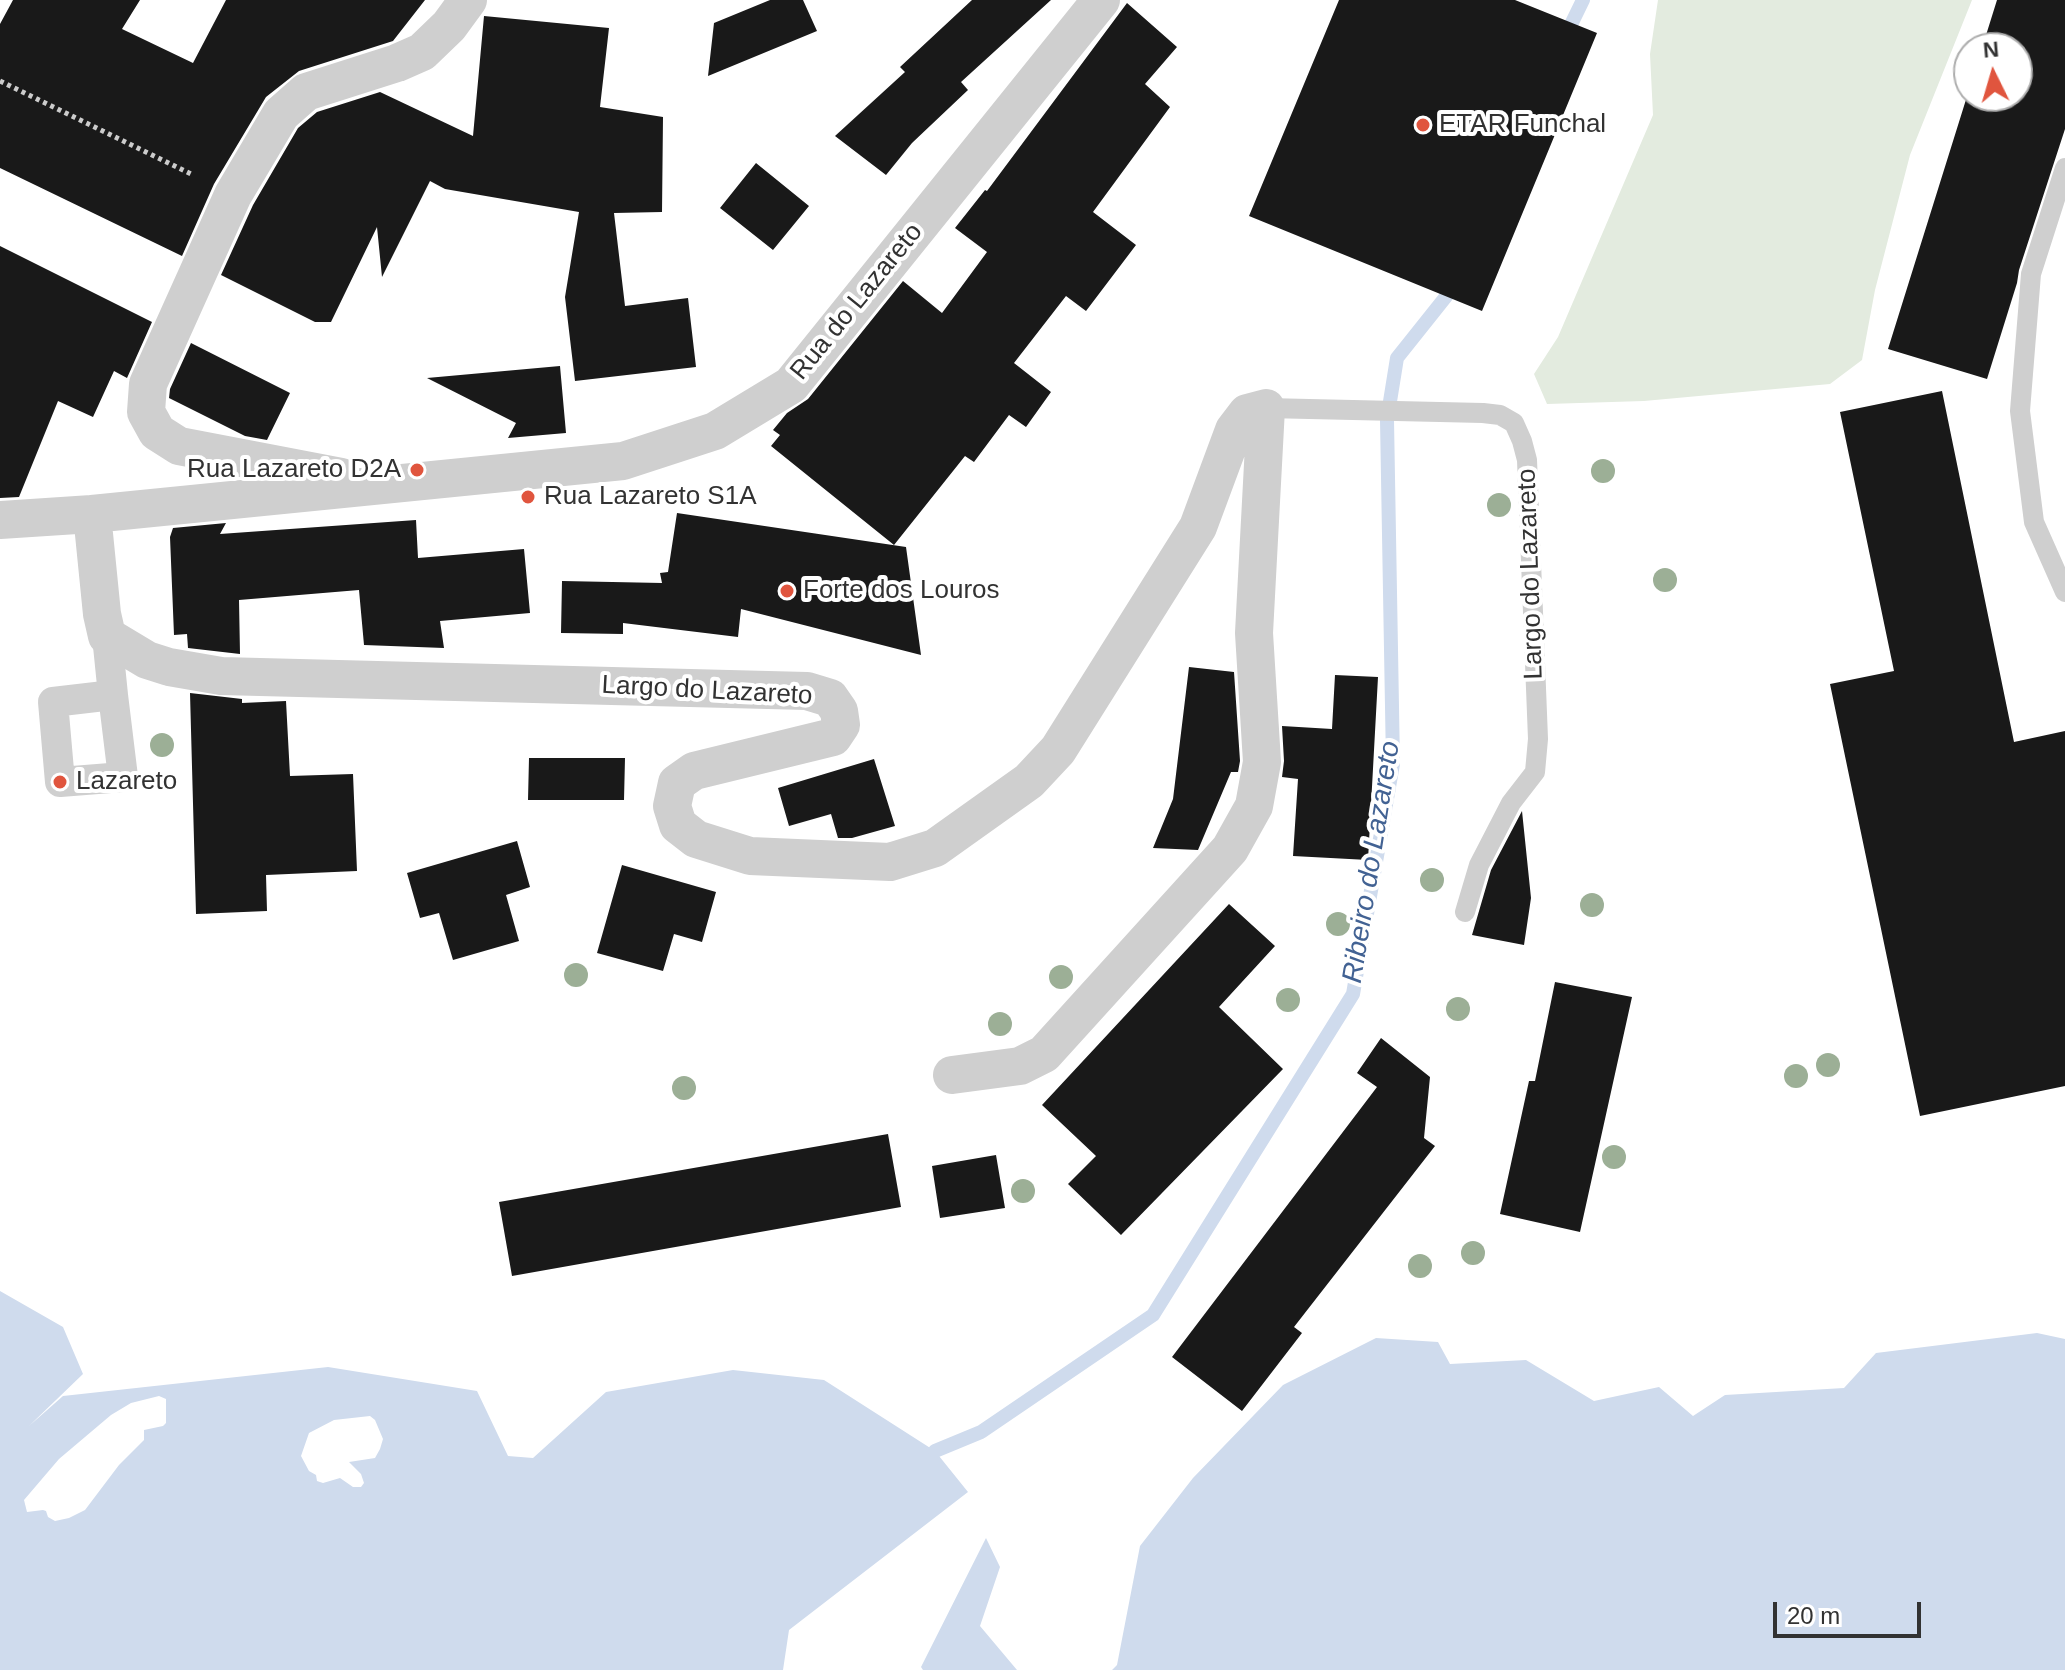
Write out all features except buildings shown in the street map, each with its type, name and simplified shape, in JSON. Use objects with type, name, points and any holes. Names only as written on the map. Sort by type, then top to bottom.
[{"type":"street","points":[[382,485],[179,446],[157,432],[146,412],[148,384],[233,195],[281,114],[306,92],[422,52],[449,26],[468,0]]},
{"type":"street","name":"Rua do Lazareto","points":[[0,520],[92,514],[623,461],[715,431],[791,385],[1101,0]]},
{"type":"street","points":[[952,1075],[1020,1066],[1044,1054],[1230,849],[1254,806],[1262,762],[1254,633],[1266,408]]},
{"type":"street","name":"Largo do Lazareto","points":[[107,636],[147,660],[221,676],[807,691],[830,698],[839,711],[841,725],[833,737],[694,771],[677,783],[672,806],[678,825],[696,839],[750,856],[890,862],[935,848],[1029,781],[1058,750],[1198,527],[1234,430],[1247,413],[1266,408]]},
{"type":"street","points":[[92,514],[113,695]]},
{"type":"lane","points":[[2065,168],[2031,274],[2020,411],[2034,522],[2065,592]]},
{"type":"lane","name":"Largo do Lazareto","points":[[1266,408],[1500,415],[1514,423],[1522,441],[1527,460],[1538,739],[1535,772],[1511,803],[1479,865],[1465,912]]},
{"type":"path","points":[[0,81],[233,195]]},
{"type":"shaded area","points":[[1658,0],[1972,0],[1959,32],[1953,32],[1953,48],[1910,155],[1875,290],[1862,360],[1830,384],[1644,401],[1547,404],[1534,374],[1558,337],[1653,115],[1650,54]]},
{"type":"water","points":[[0,1291],[63,1327],[83,1374],[29,1426],[63,1396],[328,1367],[477,1391],[508,1456],[533,1458],[606,1392],[733,1370],[824,1380],[935,1451],[968,1492],[789,1630],[783,1670],[0,1670]],"holes":[[[159,1396],[166,1399],[166,1423],[144,1430],[144,1440],[119,1465],[85,1510],[55,1521],[43,1510],[27,1512],[24,1500],[59,1459],[111,1415],[131,1403]],[[370,1416],[383,1439],[375,1458],[349,1462],[361,1474],[364,1483],[361,1487],[353,1487],[340,1478],[323,1483],[317,1481],[301,1456],[309,1433],[334,1420]]]},
{"type":"water","points":[[2037,1333],[2065,1339],[2065,1670],[1112,1670],[1117,1665],[1140,1546],[1193,1478],[1283,1385],[1376,1338],[1438,1342],[1450,1364],[1526,1360],[1594,1401],[1659,1387],[1693,1416],[1725,1395],[1844,1388],[1876,1353]]},
{"type":"water","points":[[986,1538],[1000,1567],[980,1626],[1017,1670],[923,1670],[921,1667]]},
{"type":"waterway","name":"Ribeiro do Lazareto","points":[[1564,39],[1583,0]]},
{"type":"waterway","name":"Ribeiro do Lazareto","points":[[935,1451],[981,1432],[1153,1315],[1353,994],[1393,764],[1387,420],[1397,358],[1456,284]]},
{"type":"place","name":"ETAR Funchal","points":[[1423,125]]},
{"type":"place","name":"Rua Lazareto D2A","points":[[417,470]]},
{"type":"place","name":"Rua Lazareto S1A","points":[[528,497]]},
{"type":"place","name":"Forte dos Louros","points":[[787,591]]},
{"type":"place","name":"Lazareto","points":[[60,782]]}]
